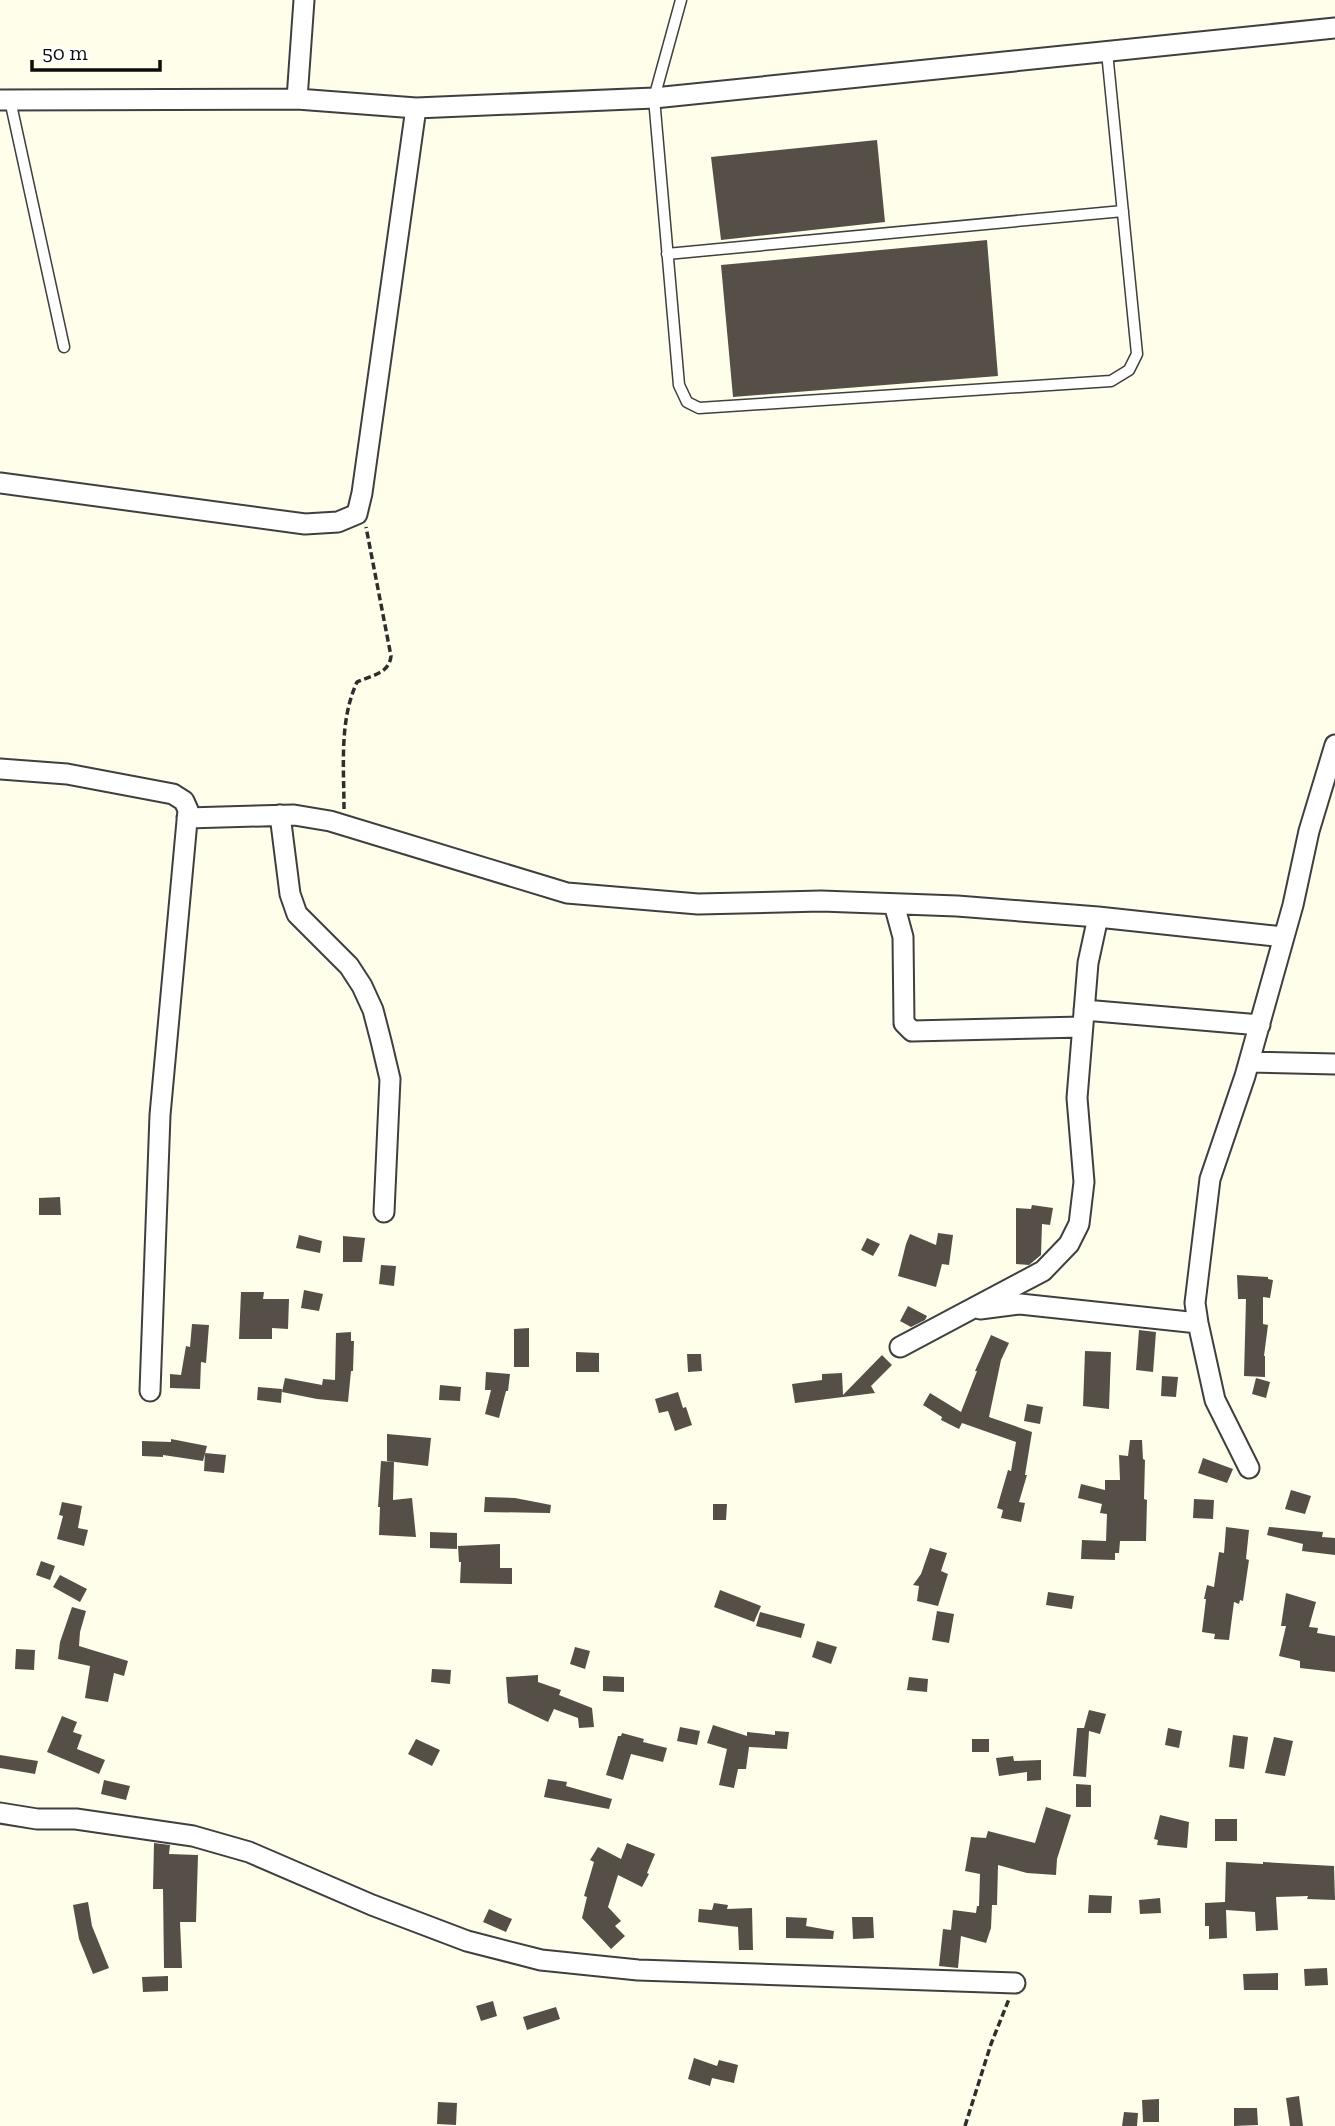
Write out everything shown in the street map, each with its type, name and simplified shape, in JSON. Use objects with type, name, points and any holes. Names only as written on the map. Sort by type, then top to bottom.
[{"type":"street","points":[[297,99],[304,0]]},
{"type":"street","points":[[5,100],[297,99],[416,107],[654,98],[1335,28]]},
{"type":"street","points":[[0,483],[305,524],[338,522],[357,513],[416,107]]},
{"type":"street","points":[[1249,1468],[1215,1400],[1195,1303],[1210,1179],[1250,1062],[1309,831],[1335,745]]},
{"type":"street","points":[[0,769],[67,774],[173,794],[184,800],[188,810],[160,1115],[150,1391]]},
{"type":"street","points":[[280,815],[290,894],[297,914],[349,966],[362,986],[376,1020],[390,1079],[384,1212]]},
{"type":"street","points":[[187,818],[293,815],[343,825],[567,893],[698,904],[821,901],[957,906],[1098,917],[1284,937]]},
{"type":"street","points":[[894,904],[903,937],[904,1023],[912,1031],[1083,1019],[1260,1025]]},
{"type":"street","points":[[900,1347],[1043,1270],[1069,1244],[1079,1224],[1084,1182],[1077,1098],[1088,962],[1098,917]]},
{"type":"street","points":[[1250,1062],[1335,1065]]},
{"type":"street","points":[[969,1310],[1020,1304],[1198,1323]]},
{"type":"street","points":[[0,1813],[37,1819],[76,1819],[193,1836],[249,1852],[372,1905],[467,1941],[541,1960],[638,1970],[1015,1983]]},
{"type":"lane","points":[[681,0],[654,98],[679,385],[687,402],[699,408],[1111,381],[1129,370],[1137,354],[1107,52]]},
{"type":"lane","points":[[5,100],[64,347]]},
{"type":"lane","points":[[667,254],[1123,211]]},
{"type":"path","points":[[343,825],[345,738],[352,693],[358,682],[386,670],[390,666],[391,656],[373,555],[366,526],[357,513]]},
{"type":"path","points":[[965,2126],[991,2044],[1015,1983]]},
{"type":"building","points":[[877,140],[885,222],[721,240],[711,157]]},
{"type":"building","points":[[987,240],[998,376],[733,397],[721,265]]},
{"type":"building","points":[[60,1197],[61,1215],[39,1215],[39,1198]]},
{"type":"building","points":[[1032,1205],[1053,1208],[1050,1225],[1042,1224],[1041,1255],[1029,1265],[1016,1264],[1016,1208],[1031,1209]]},
{"type":"building","points":[[938,1233],[953,1235],[949,1265],[942,1264],[936,1287],[898,1276],[910,1234],[936,1245]]},
{"type":"building","points":[[299,1235],[322,1241],[320,1253],[296,1248]]},
{"type":"building","points":[[343,1236],[365,1238],[362,1262],[343,1262]]},
{"type":"building","points":[[867,1238],[880,1244],[873,1256],[861,1250]]},
{"type":"building","points":[[381,1265],[396,1266],[394,1286],[379,1284]]},
{"type":"building","points":[[1237,1275],[1268,1277],[1273,1280],[1270,1298],[1263,1297],[1263,1324],[1268,1325],[1264,1356],[1265,1377],[1244,1376],[1246,1299],[1238,1299]]},
{"type":"building","points":[[304,1290],[323,1294],[319,1311],[301,1308]]},
{"type":"building","points":[[241,1292],[264,1292],[263,1299],[289,1299],[288,1329],[272,1328],[272,1339],[239,1339]]},
{"type":"building","points":[[908,1306],[927,1316],[925,1320],[911,1327],[900,1321]]},
{"type":"building","points":[[192,1324],[209,1325],[206,1363],[201,1362],[200,1389],[170,1388],[170,1374],[181,1375],[186,1346],[190,1347]]},
{"type":"building","points":[[529,1328],[529,1367],[514,1367],[514,1329]]},
{"type":"building","points":[[1139,1330],[1156,1332],[1153,1372],[1136,1370]]},
{"type":"building","points":[[351,1332],[351,1341],[354,1341],[353,1371],[348,1402],[282,1392],[285,1378],[322,1385],[323,1379],[335,1380],[336,1333]]},
{"type":"building","points":[[991,1335],[1009,1343],[1001,1360],[989,1417],[1032,1432],[1027,1475],[1019,1502],[1025,1503],[1021,1522],[1001,1518],[1003,1510],[997,1508],[1008,1470],[1011,1471],[1016,1442],[962,1423],[959,1429],[941,1420],[942,1417],[923,1405],[930,1393],[961,1412]]},
{"type":"building","points":[[1085,1351],[1111,1352],[1109,1409],[1083,1406]]},
{"type":"building","points":[[576,1352],[599,1353],[599,1372],[576,1372]]},
{"type":"building","points":[[687,1354],[701,1354],[702,1371],[688,1372]]},
{"type":"building","points":[[882,1355],[892,1365],[871,1386],[875,1393],[795,1403],[792,1384],[822,1380],[822,1374],[842,1373],[843,1395]]},
{"type":"building","points":[[486,1372],[510,1374],[508,1391],[499,1418],[485,1414],[491,1390],[485,1390]]},
{"type":"building","points":[[1162,1376],[1178,1377],[1176,1397],[1161,1396]]},
{"type":"building","points":[[1256,1378],[1270,1382],[1266,1398],[1252,1394]]},
{"type":"building","points":[[440,1385],[461,1387],[460,1401],[439,1400]]},
{"type":"building","points":[[258,1387],[282,1389],[281,1403],[257,1400]]},
{"type":"building","points":[[678,1392],[692,1425],[675,1431],[668,1411],[659,1413],[655,1399]]},
{"type":"building","points":[[1027,1404],[1043,1407],[1040,1424],[1024,1421]]},
{"type":"building","points":[[387,1434],[431,1438],[428,1466],[387,1461]]},
{"type":"building","points":[[171,1439],[207,1446],[203,1461],[163,1455],[142,1456],[142,1441],[171,1442]]},
{"type":"building","points":[[1130,1440],[1142,1440],[1145,1460],[1144,1499],[1147,1500],[1146,1541],[1120,1541],[1115,1560],[1081,1559],[1082,1540],[1106,1541],[1107,1514],[1100,1513],[1102,1504],[1078,1498],[1081,1484],[1105,1490],[1105,1480],[1120,1480],[1119,1455],[1128,1456]]},
{"type":"building","points":[[205,1453],[226,1455],[224,1473],[204,1471]]},
{"type":"building","points":[[1203,1458],[1233,1469],[1227,1483],[1198,1473]]},
{"type":"building","points":[[381,1461],[394,1462],[393,1500],[412,1498],[416,1537],[379,1535]]},
{"type":"building","points":[[1291,1490],[1311,1496],[1305,1514],[1285,1509]]},
{"type":"building","points":[[485,1497],[515,1498],[551,1505],[550,1513],[484,1512]]},
{"type":"building","points":[[1194,1499],[1214,1500],[1213,1519],[1193,1518]]},
{"type":"building","points":[[62,1502],[82,1506],[78,1528],[88,1530],[84,1546],[57,1539],[63,1516],[59,1515]]},
{"type":"building","points":[[713,1504],[727,1504],[726,1520],[713,1520]]},
{"type":"building","points":[[1226,1527],[1249,1530],[1246,1559],[1249,1560],[1243,1601],[1240,1600],[1239,1604],[1234,1602],[1229,1640],[1214,1639],[1215,1634],[1202,1632],[1207,1585],[1214,1587],[1219,1552],[1224,1553]]},
{"type":"building","points":[[1269,1527],[1323,1532],[1322,1537],[1335,1538],[1335,1555],[1302,1551],[1303,1544],[1267,1535]]},
{"type":"building","points":[[430,1532],[457,1533],[457,1549],[430,1548]]},
{"type":"building","points":[[500,1544],[500,1568],[512,1568],[512,1584],[460,1583],[461,1562],[458,1546]]},
{"type":"building","points":[[930,1548],[947,1553],[941,1571],[948,1574],[938,1606],[917,1601],[919,1586],[913,1585],[921,1574]]},
{"type":"building","points":[[41,1561],[55,1566],[50,1580],[36,1575]]},
{"type":"building","points":[[60,1575],[87,1589],[80,1602],[53,1587]]},
{"type":"building","points":[[720,1590],[761,1606],[754,1622],[714,1607]]},
{"type":"building","points":[[1048,1592],[1074,1596],[1072,1609],[1046,1605]]},
{"type":"building","points":[[1286,1593],[1316,1602],[1309,1627],[1318,1628],[1317,1633],[1335,1636],[1335,1672],[1300,1668],[1300,1661],[1279,1656],[1286,1626],[1281,1626]]},
{"type":"building","points":[[72,1607],[86,1611],[79,1646],[128,1661],[124,1676],[114,1673],[108,1702],[85,1698],[90,1666],[58,1659],[60,1642]]},
{"type":"building","points":[[937,1611],[954,1614],[949,1643],[932,1640]]},
{"type":"building","points":[[760,1612],[805,1624],[801,1638],[756,1626]]},
{"type":"building","points":[[817,1641],[837,1647],[831,1664],[812,1657]]},
{"type":"building","points":[[575,1647],[590,1651],[585,1669],[570,1664]]},
{"type":"building","points":[[16,1649],[35,1650],[34,1670],[15,1669]]},
{"type":"building","points":[[432,1669],[451,1670],[450,1684],[431,1682]]},
{"type":"building","points":[[538,1675],[538,1682],[561,1690],[559,1695],[592,1708],[594,1727],[579,1728],[578,1718],[554,1709],[548,1722],[508,1703],[506,1677]]},
{"type":"building","points":[[603,1676],[624,1677],[624,1692],[603,1691]]},
{"type":"building","points":[[909,1677],[928,1679],[927,1692],[907,1690]]},
{"type":"building","points":[[1089,1710],[1106,1714],[1100,1734],[1089,1731],[1086,1777],[1073,1776],[1077,1728],[1084,1728]]},
{"type":"building","points":[[62,1716],[77,1722],[73,1732],[82,1735],[77,1749],[105,1760],[99,1774],[47,1752]]},
{"type":"building","points":[[713,1725],[747,1736],[747,1732],[775,1735],[775,1731],[789,1732],[787,1749],[749,1747],[746,1769],[738,1769],[734,1788],[719,1785],[727,1749],[707,1743]]},
{"type":"building","points":[[680,1727],[700,1731],[697,1745],[677,1741]]},
{"type":"building","points":[[1168,1728],[1182,1731],[1179,1748],[1165,1745]]},
{"type":"building","points":[[622,1733],[667,1748],[663,1762],[631,1754],[623,1780],[606,1775],[618,1736]]},
{"type":"building","points":[[1233,1735],[1248,1737],[1244,1769],[1229,1767]]},
{"type":"building","points":[[1274,1737],[1293,1741],[1285,1776],[1265,1773]]},
{"type":"building","points":[[416,1739],[440,1750],[432,1766],[408,1754]]},
{"type":"building","points":[[972,1739],[989,1739],[989,1752],[972,1752]]},
{"type":"building","points":[[0,1755],[38,1761],[35,1774],[0,1768]]},
{"type":"building","points":[[1013,1756],[1014,1761],[1041,1760],[1041,1780],[1027,1781],[1027,1772],[999,1776],[996,1758]]},
{"type":"building","points":[[548,1779],[567,1782],[566,1786],[612,1799],[609,1809],[544,1797]]},
{"type":"building","points":[[104,1780],[130,1786],[126,1800],[101,1794]]},
{"type":"building","points":[[1076,1784],[1091,1785],[1091,1807],[1076,1807]]},
{"type":"building","points":[[1046,1807],[1071,1815],[1057,1859],[1056,1875],[1027,1873],[998,1865],[997,1905],[992,1905],[991,1928],[986,1943],[961,1936],[958,1968],[939,1966],[943,1929],[951,1930],[953,1910],[976,1913],[979,1906],[980,1874],[965,1871],[971,1837],[986,1838],[988,1831],[1035,1843]]},
{"type":"building","points":[[1160,1815],[1189,1822],[1187,1848],[1157,1845],[1158,1840],[1154,1839]]},
{"type":"building","points":[[1215,1819],[1237,1819],[1237,1841],[1215,1841]]},
{"type":"building","points":[[154,1843],[170,1845],[169,1854],[198,1855],[196,1922],[180,1922],[182,1968],[164,1968],[163,1889],[153,1889]]},
{"type":"building","points":[[627,1843],[655,1854],[642,1887],[618,1875],[608,1907],[621,1921],[615,1926],[625,1936],[611,1949],[582,1918],[587,1897],[584,1896],[594,1862],[590,1860],[598,1847],[621,1859]]},
{"type":"building","points":[[1226,1862],[1334,1866],[1335,1900],[1307,1899],[1308,1896],[1276,1897],[1278,1930],[1256,1931],[1255,1912],[1226,1910],[1227,1938],[1209,1939],[1209,1926],[1205,1926],[1205,1903],[1225,1902]]},
{"type":"building","points":[[1089,1895],[1112,1896],[1111,1913],[1088,1913]]},
{"type":"building","points":[[1160,1898],[1161,1913],[1140,1914],[1139,1900]]},
{"type":"building","points":[[88,1902],[92,1926],[109,1968],[93,1974],[79,1939],[73,1905]]},
{"type":"building","points":[[714,1903],[728,1905],[727,1909],[752,1908],[753,1950],[739,1950],[738,1927],[698,1922],[699,1909],[712,1910]]},
{"type":"building","points":[[489,1909],[512,1919],[506,1932],[483,1922]]},
{"type":"building","points":[[786,1917],[807,1918],[806,1926],[834,1931],[833,1939],[786,1938]]},
{"type":"building","points":[[852,1917],[873,1917],[874,1938],[853,1939]]},
{"type":"building","points":[[1327,1968],[1328,1985],[1305,1986],[1304,1969]]},
{"type":"building","points":[[1278,1973],[1278,1990],[1244,1990],[1243,1974]]},
{"type":"building","points":[[168,1976],[168,1991],[143,1992],[142,1977]]},
{"type":"building","points":[[493,2001],[497,2016],[481,2021],[476,2006]]},
{"type":"building","points":[[556,2007],[560,2019],[527,2030],[523,2017]]},
{"type":"building","points":[[694,2058],[717,2066],[719,2060],[738,2065],[734,2083],[712,2078],[710,2086],[688,2079]]},
{"type":"building","points":[[1299,2096],[1303,2126],[1290,2126],[1286,2098]]},
{"type":"building","points":[[1159,2099],[1159,2122],[1143,2122],[1142,2100]]},
{"type":"building","points":[[438,2102],[457,2103],[456,2125],[437,2124]]},
{"type":"building","points":[[1234,2108],[1257,2108],[1258,2125],[1234,2126]]},
{"type":"building","points":[[1124,2112],[1138,2113],[1137,2126],[1122,2126]]}]
